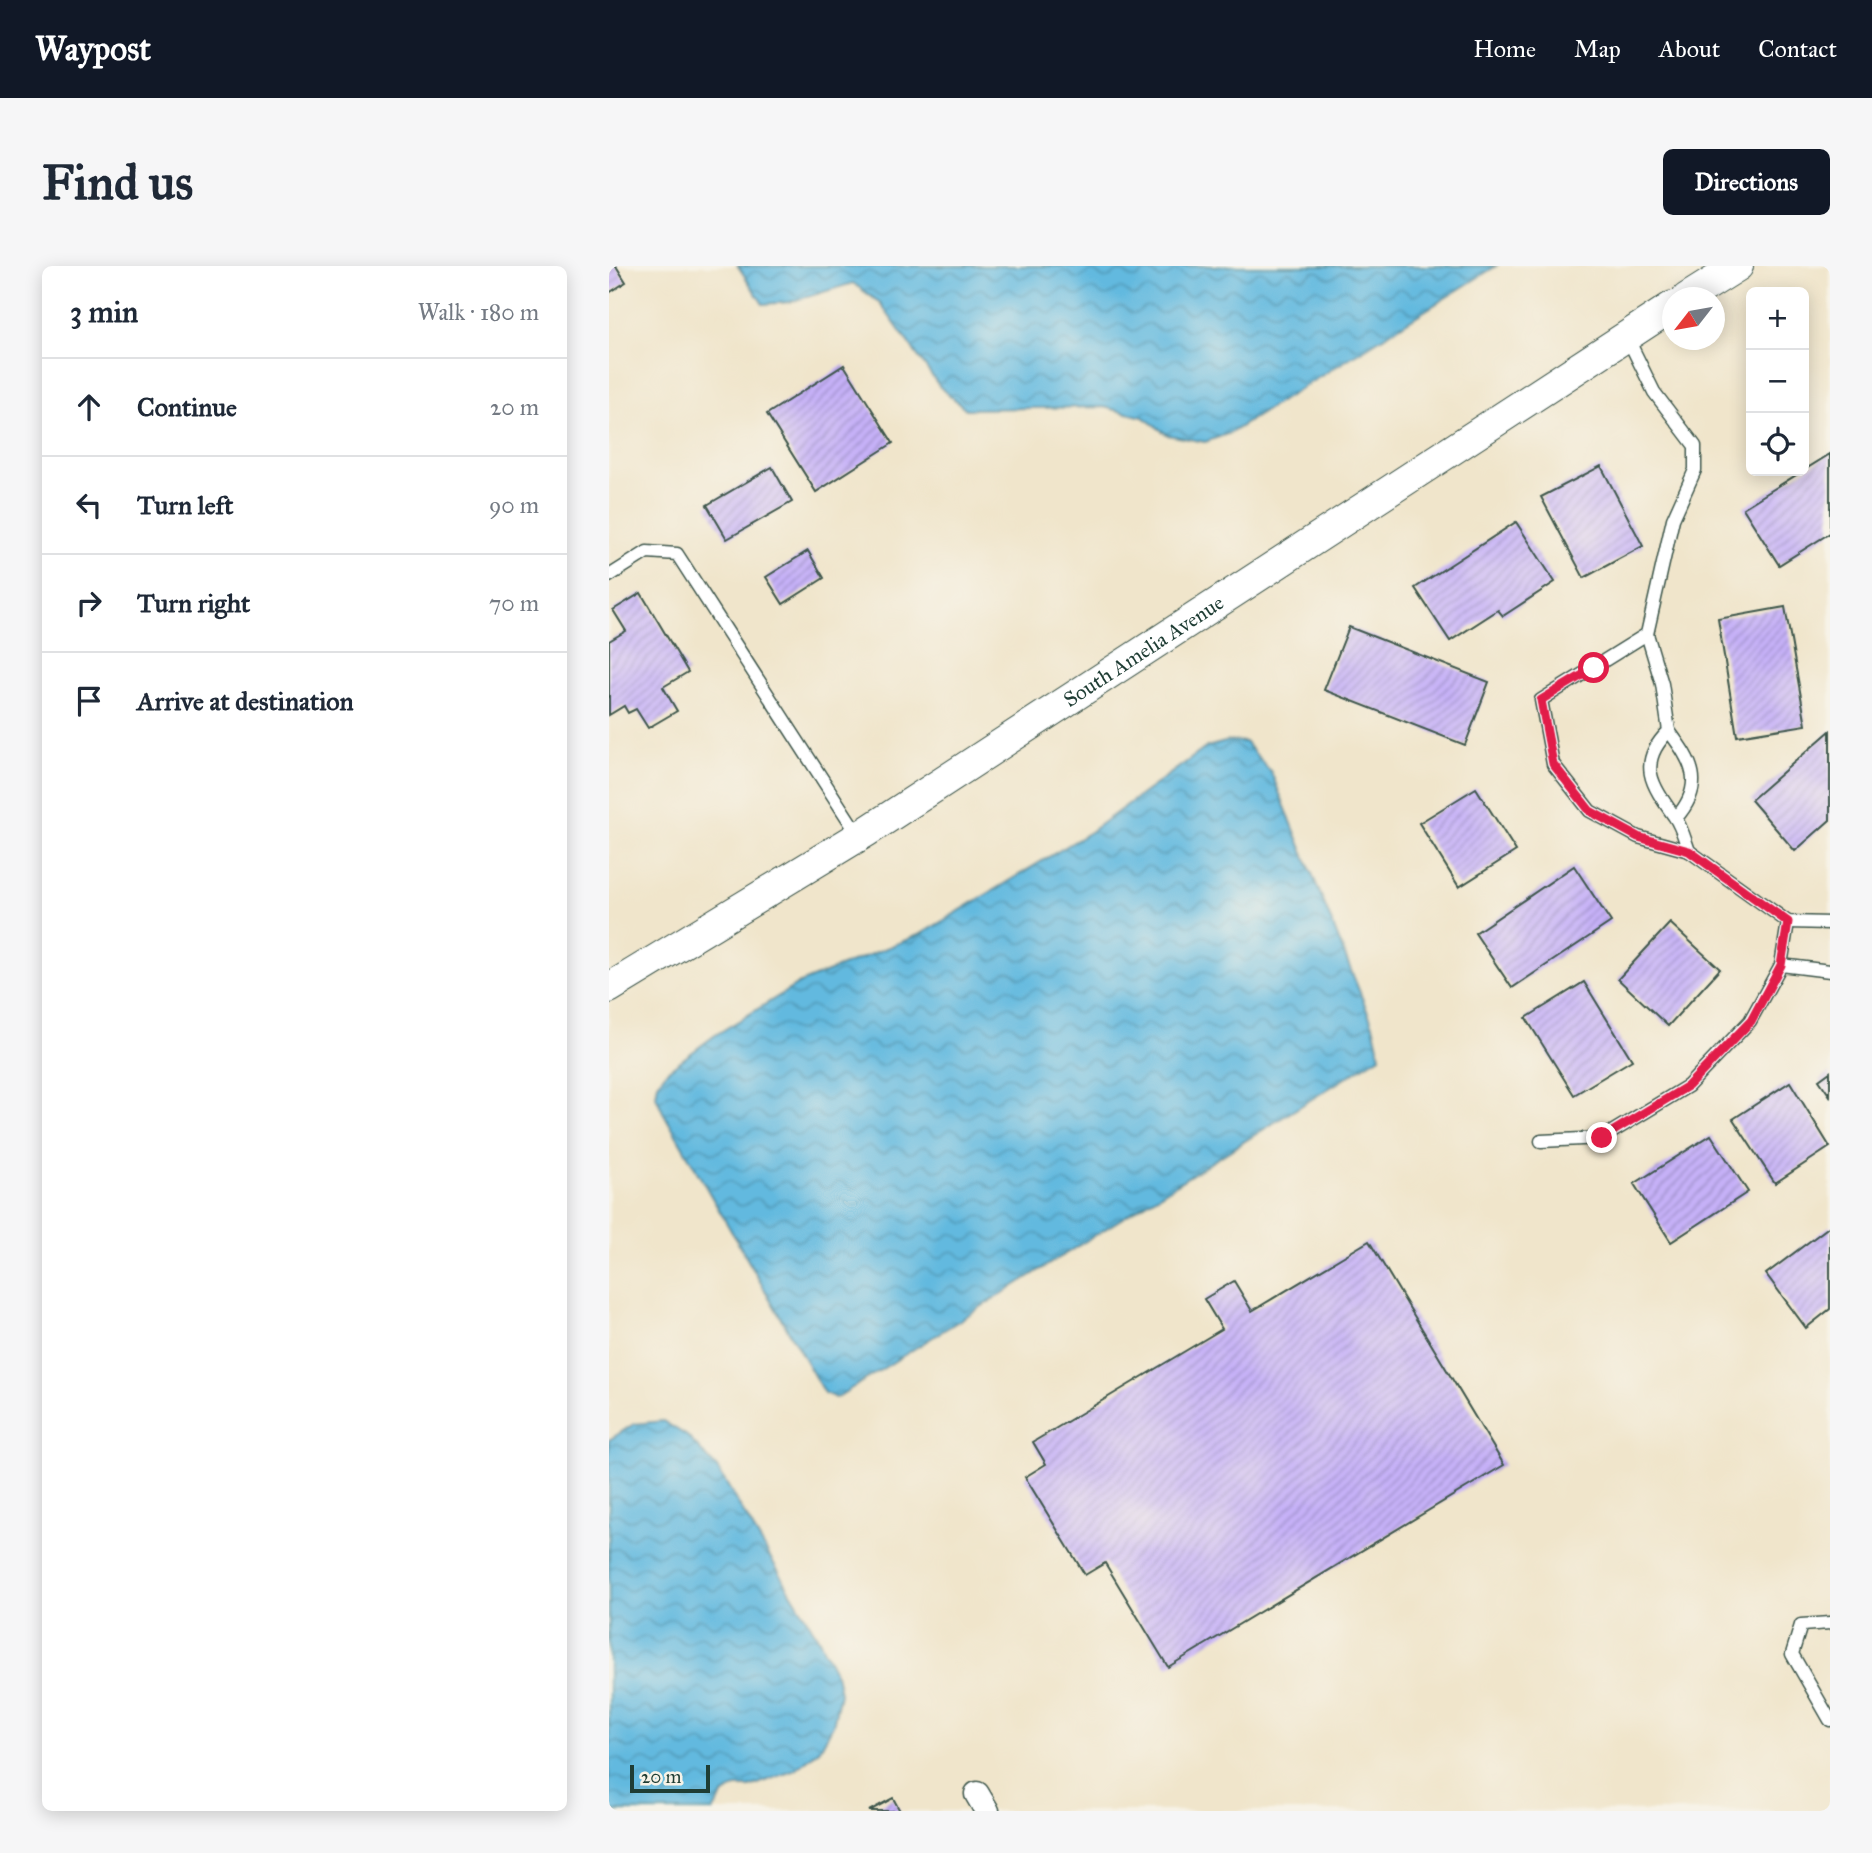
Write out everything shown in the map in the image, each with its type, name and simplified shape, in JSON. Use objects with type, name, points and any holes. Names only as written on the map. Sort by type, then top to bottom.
[{"type":"street","points":[[1705,287],[1738,266]]},
{"type":"street","name":"South Amelia Avenue","points":[[609,988],[859,836],[1662,312]]},
{"type":"lane","points":[[1626,335],[1654,392],[1695,446],[1695,470],[1673,519],[1647,634],[1662,684],[1669,731],[1686,755],[1694,782],[1685,808],[1676,818]]},
{"type":"lane","points":[[609,576],[647,552],[677,554],[859,836]]},
{"type":"lane","points":[[1647,634],[1541,700],[1553,764],[1590,811],[1638,837],[1689,851],[1788,922],[1830,923]]},
{"type":"lane","points":[[1669,731],[1655,744],[1649,774],[1659,797],[1676,818],[1689,851]]},
{"type":"lane","points":[[1541,1140],[1602,1138],[1688,1086],[1751,1021],[1781,965],[1788,922]]},
{"type":"lane","points":[[1781,965],[1830,971]]},
{"type":"lane","points":[[1830,1623],[1801,1625],[1792,1654],[1830,1720]]},
{"type":"water","points":[[738,266],[1496,266],[1230,433],[1205,442],[1168,435],[1143,417],[1104,407],[966,409],[940,387],[880,303],[853,283],[790,302],[763,304]]},
{"type":"water","points":[[1229,741],[1245,742],[1271,772],[1373,1025],[1380,1056],[836,1398],[824,1393],[663,1112],[656,1096],[658,1083],[667,1071],[714,1036],[800,983],[921,934],[1090,832],[1207,747]]},
{"type":"water","points":[[663,1421],[687,1436],[717,1468],[817,1636],[836,1674],[840,1693],[833,1725],[820,1749],[795,1770],[750,1787],[736,1787],[724,1794],[713,1811],[609,1811],[609,1440],[634,1424]]},
{"type":"building","points":[[609,266],[616,266],[626,282],[609,293]]},
{"type":"building","points":[[844,365],[893,443],[816,492],[767,414]]},
{"type":"building","points":[[1830,454],[1830,533],[1779,565],[1743,508],[1795,476],[1809,476],[1809,467]]},
{"type":"building","points":[[1601,466],[1643,546],[1584,578],[1541,497]]},
{"type":"building","points":[[772,467],[792,502],[727,539],[707,505]]},
{"type":"building","points":[[1516,522],[1555,582],[1503,616],[1498,610],[1450,641],[1415,588]]},
{"type":"building","points":[[808,551],[824,578],[783,604],[766,577]]},
{"type":"building","points":[[641,593],[688,672],[663,687],[677,711],[648,728],[636,709],[628,713],[624,706],[609,715],[609,641],[626,631],[613,610]]},
{"type":"building","points":[[1785,607],[1806,725],[1737,736],[1718,619]]},
{"type":"building","points":[[1349,627],[1489,682],[1465,745],[1324,690]]},
{"type":"building","points":[[1830,731],[1830,820],[1795,851],[1751,800]]},
{"type":"building","points":[[1476,788],[1516,851],[1459,887],[1419,823]]},
{"type":"building","points":[[1574,866],[1611,922],[1512,988],[1475,933]]},
{"type":"building","points":[[1670,923],[1720,969],[1668,1026],[1618,979]]},
{"type":"building","points":[[1584,982],[1632,1060],[1574,1095],[1526,1018]]},
{"type":"building","points":[[1830,1072],[1830,1096],[1819,1080]]},
{"type":"building","points":[[1790,1082],[1830,1147],[1775,1183],[1733,1119]]},
{"type":"building","points":[[1711,1135],[1748,1192],[1671,1242],[1634,1184]]},
{"type":"building","points":[[1830,1226],[1830,1309],[1806,1328],[1766,1274]]},
{"type":"building","points":[[1369,1241],[1504,1465],[1168,1667],[1105,1563],[1085,1575],[1025,1477],[1046,1464],[1033,1442],[1222,1329],[1204,1299],[1234,1281],[1252,1311]]},
{"type":"building","points":[[893,1798],[900,1811],[869,1811]]},
{"type":"route","points":[[1594,668],[1541,700],[1553,764],[1590,811],[1638,837],[1689,851],[1746,889],[1788,922],[1781,965],[1751,1021],[1688,1086],[1602,1138]]}]
